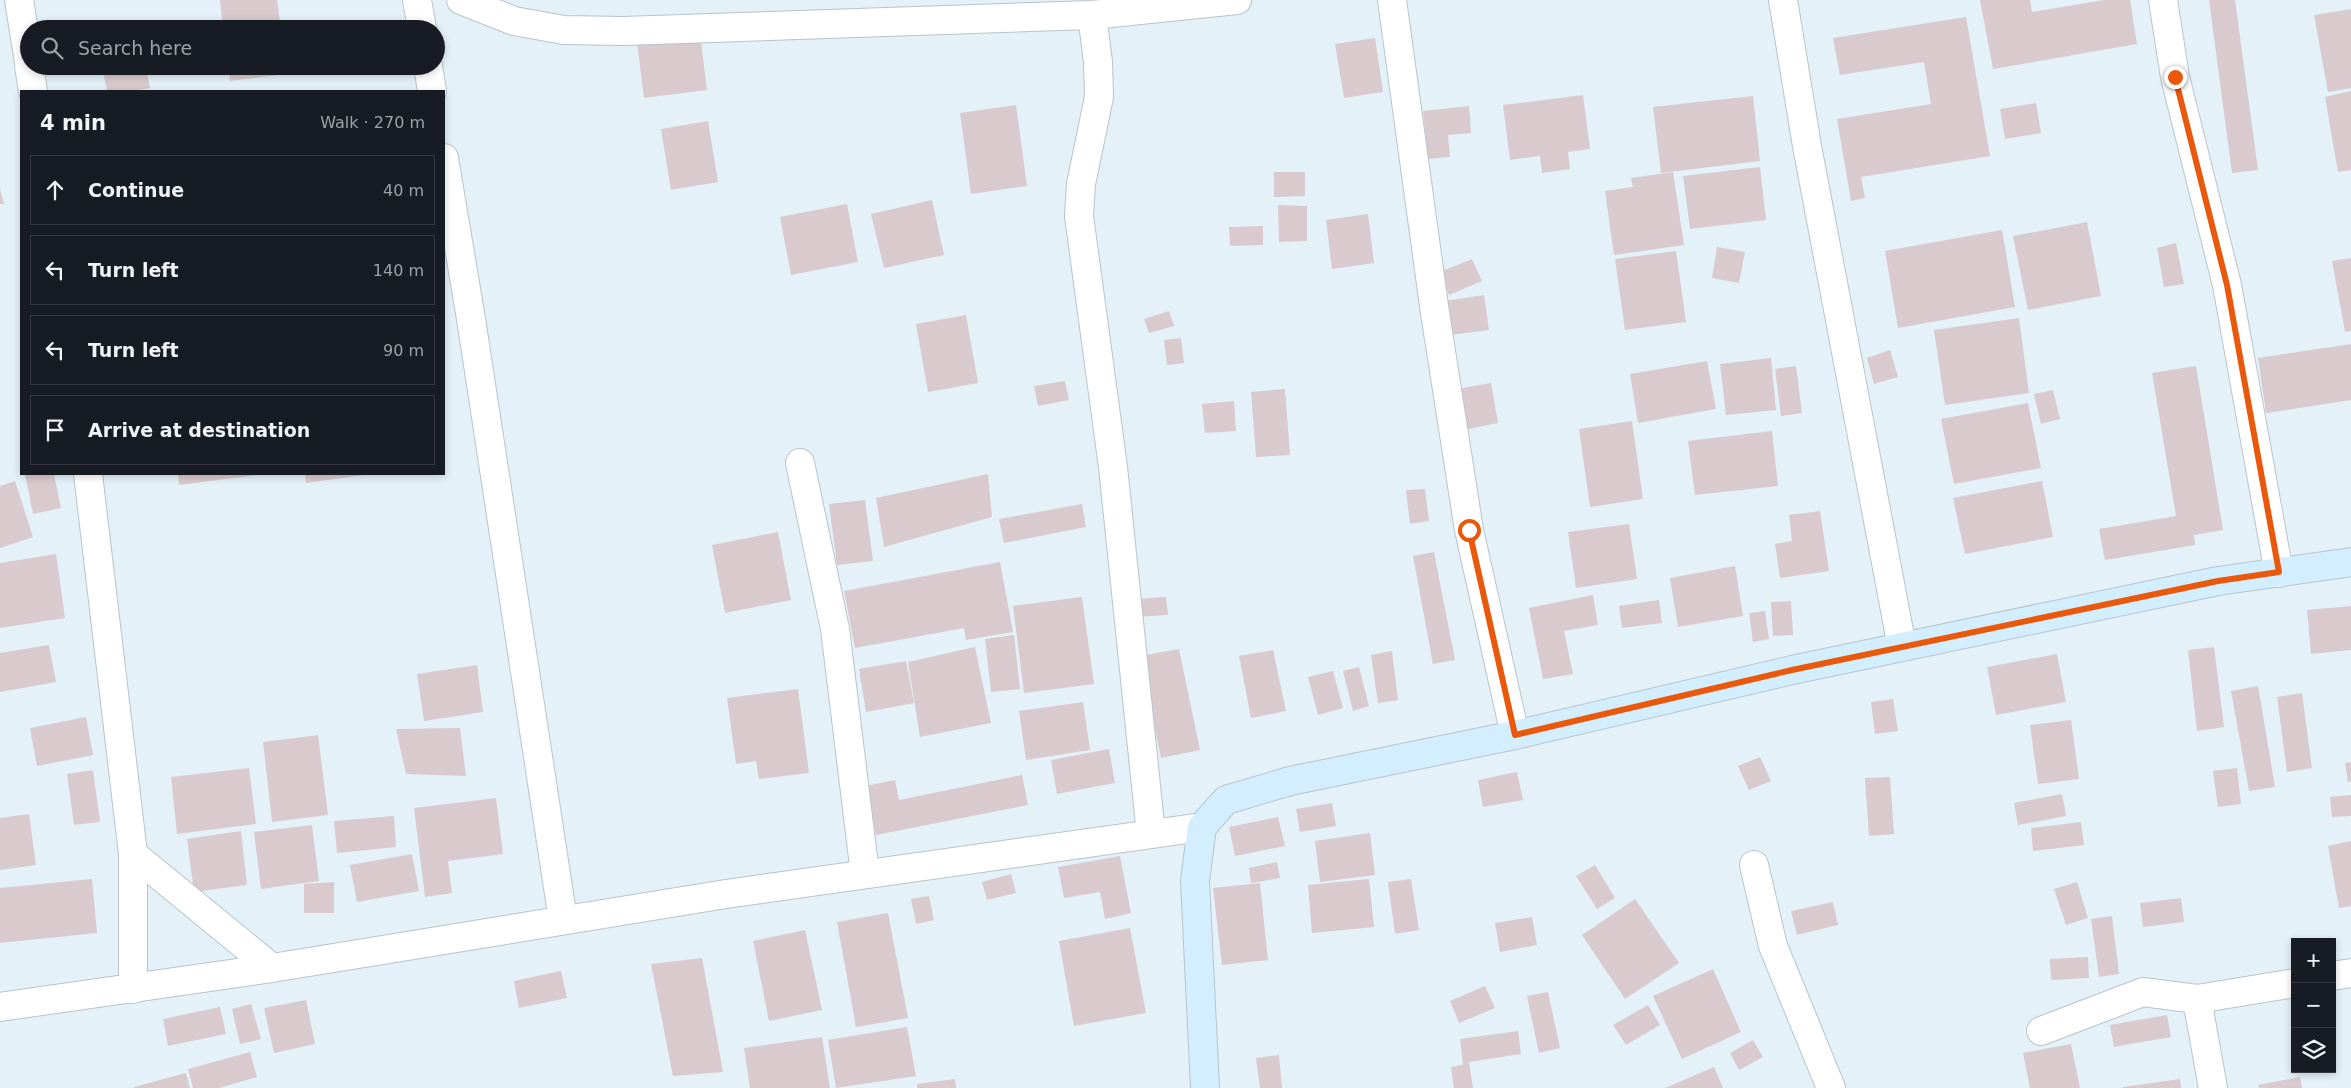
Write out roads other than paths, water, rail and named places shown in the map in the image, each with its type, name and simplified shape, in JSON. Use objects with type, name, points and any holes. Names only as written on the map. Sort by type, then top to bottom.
[{"type":"street","points":[[19,0],[22,20]]},
{"type":"street","points":[[417,0],[420,20]]},
{"type":"street","points":[[461,0],[514,21],[564,30],[623,31],[1092,15],[1237,0]]},
{"type":"street","points":[[1392,0],[1469,530],[1515,735]]},
{"type":"street","points":[[1783,0],[1807,146],[1902,647]]},
{"type":"street","points":[[2163,0],[2175,77],[2227,285],[2279,572]]},
{"type":"street","points":[[1092,15],[1098,62],[1099,97],[1081,184],[1079,216],[1113,467],[1151,834]]},
{"type":"street","points":[[30,75],[33,90]]},
{"type":"street","points":[[429,75],[432,90]]},
{"type":"street","points":[[445,164],[471,319],[563,920]]},
{"type":"street","points":[[800,462],[836,629],[865,874]]},
{"type":"street","points":[[88,475],[132,854],[133,989]]},
{"type":"street","points":[[1205,1088],[1195,881],[1202,827],[1226,800],[1290,780],[1515,735],[1792,670],[2218,581],[2351,562]]},
{"type":"street","points":[[0,1007],[272,968],[563,920],[865,874],[1202,827]]},
{"type":"street","points":[[132,854],[272,968]]},
{"type":"street","points":[[1754,865],[1773,946],[1831,1088]]},
{"type":"street","points":[[2336,975],[2351,973]]},
{"type":"street","points":[[2041,1031],[2143,992],[2197,999],[2291,984]]},
{"type":"street","points":[[2197,999],[2213,1088]]}]
